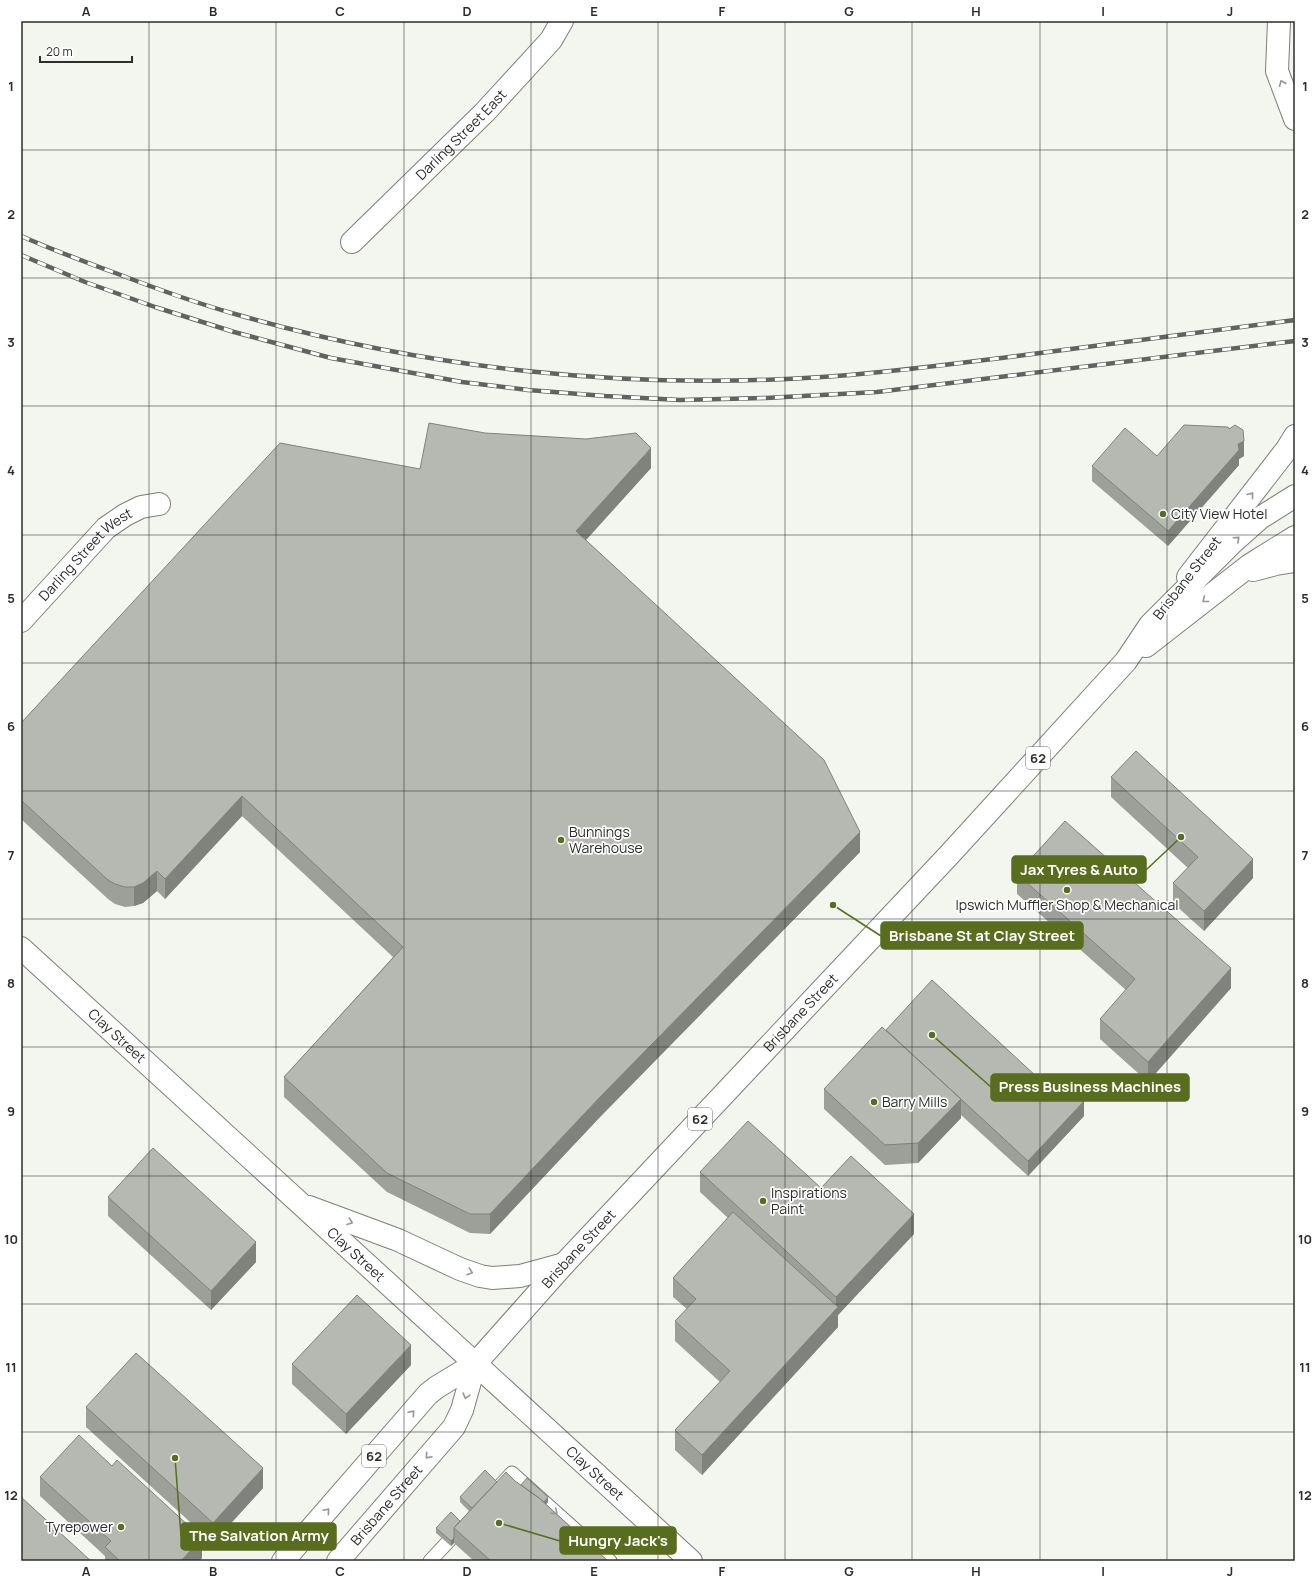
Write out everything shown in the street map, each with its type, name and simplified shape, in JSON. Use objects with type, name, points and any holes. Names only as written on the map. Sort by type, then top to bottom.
[{"type":"main road","name":"Darling Street East","points":[[352,242],[485,112],[551,40],[562,21]]},
{"type":"main road","points":[[1279,21],[1276,71],[1295,120]]},
{"type":"main road","points":[[1287,21],[1295,28]]},
{"type":"main road","name":"Brisbane Street","points":[[283,1561],[428,1394],[436,1387],[476,1364],[564,1264],[949,855],[1126,661],[1150,626],[1295,436]]},
{"type":"main road","name":"Brisbane Street","points":[[1150,626],[1260,518],[1295,496]]},
{"type":"main road","name":"Darling Street West","points":[[21,621],[106,528],[125,515],[141,507],[159,504]]},
{"type":"main road","name":"Brisbane Street","points":[[1126,661],[1261,557],[1295,537]]},
{"type":"main road","name":"62","points":[[1236,577],[1265,567],[1295,561]]},
{"type":"main road","name":"Clay Street","points":[[21,948],[691,1561]]},
{"type":"main road","points":[[300,1204],[398,1240],[460,1269],[480,1276],[492,1278],[520,1276],[564,1264]]},
{"type":"main road","name":"Brisbane Street","points":[[338,1561],[454,1426],[462,1410],[476,1364]]},
{"type":"lane","points":[[490,1496],[512,1473],[610,1561]]},
{"type":"lane","points":[[430,1561],[469,1519]]},
{"type":"building","name":"Bunnings Warehouse","points":[[429,423],[485,433],[586,439],[636,433],[651,448],[576,531],[824,760],[860,832],[600,1097],[490,1214],[470,1214],[387,1173],[284,1077],[403,947],[242,796],[165,879],[157,871],[143,883],[134,887],[125,887],[108,880],[21,800],[21,723],[280,443],[420,469]]},
{"type":"building","name":"City View Hotel","points":[[1184,425],[1228,427],[1229,429],[1235,425],[1243,430],[1244,441],[1238,444],[1239,450],[1168,531],[1092,466],[1125,428],[1157,456]]},
{"type":"building","points":[[1136,751],[1253,859],[1204,911],[1173,883],[1198,857],[1111,777]]},
{"type":"building","points":[[1065,821],[1231,968],[1148,1062],[1100,1019],[1135,979],[1017,874]]},
{"type":"building","points":[[932,980],[1050,1089],[1060,1078],[1084,1101],[1028,1161],[886,1030]]},
{"type":"building","points":[[882,1027],[961,1099],[918,1143],[885,1145],[824,1089]]},
{"type":"building","points":[[748,1121],[821,1188],[851,1156],[914,1214],[836,1297],[700,1172]]},
{"type":"building","points":[[153,1148],[256,1242],[211,1291],[108,1197]]},
{"type":"building","points":[[733,1212],[838,1307],[702,1455],[675,1430],[730,1371],[675,1321],[696,1299],[673,1278]]},
{"type":"building","points":[[357,1295],[411,1345],[346,1414],[292,1364]]},
{"type":"building","points":[[136,1353],[263,1468],[213,1523],[86,1407]]},
{"type":"building","name":"Tyrepower","points":[[79,1435],[112,1466],[117,1460],[202,1538],[181,1561],[120,1561],[105,1547],[111,1541],[40,1477]]},
{"type":"building","points":[[485,1470],[497,1482],[472,1508],[460,1497]]},
{"type":"building","points":[[506,1472],[515,1481],[539,1498],[608,1561],[491,1561],[454,1528]]},
{"type":"building","points":[[527,1478],[548,1497],[544,1502],[521,1485]]},
{"type":"building","points":[[21,1497],[91,1561],[21,1561]]},
{"type":"building","points":[[451,1512],[460,1521],[454,1528],[454,1538],[451,1541],[436,1528]]},
{"type":"railway","points":[[21,236],[176,296],[306,333],[379,349],[452,362],[526,371],[600,377],[675,380],[749,380],[822,377],[895,371],[1295,320]]},
{"type":"railway","points":[[21,255],[85,282],[155,307],[234,332],[331,358],[462,382],[528,390],[605,396],[680,400],[766,398],[877,392],[1295,341]]},
{"type":"place","name":"City View Hotel","points":[[1163,514]]},
{"type":"place","name":"Jax Tyres & Auto","points":[[1181,837]]},
{"type":"place","name":"Bunnings Warehouse","points":[[561,840]]},
{"type":"place","name":"Ipswich Muffler Shop & Mechanical","points":[[1067,890]]},
{"type":"place","name":"Brisbane St at Clay Street","points":[[833,905]]},
{"type":"place","name":"Press Business Machines","points":[[932,1035]]},
{"type":"place","name":"Barry Mills","points":[[874,1102]]},
{"type":"place","name":"Inspirations Paint","points":[[763,1201]]},
{"type":"place","name":"The Salvation Army","points":[[175,1458]]},
{"type":"place","name":"Hungry Jack's","points":[[499,1523]]},
{"type":"place","name":"Tyrepower","points":[[121,1527]]}]
